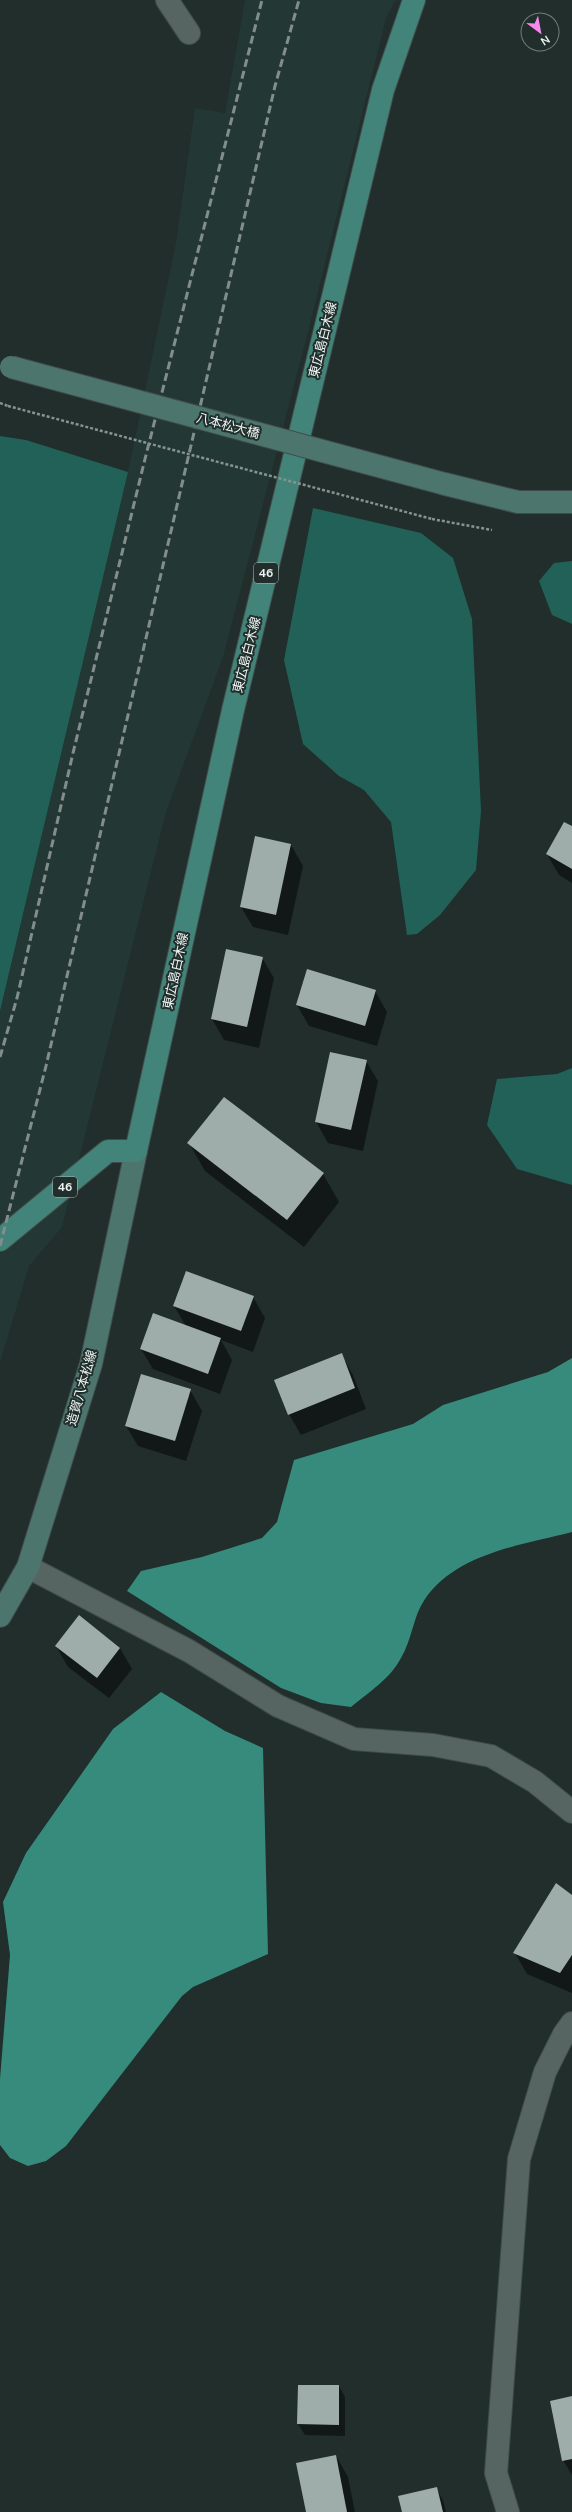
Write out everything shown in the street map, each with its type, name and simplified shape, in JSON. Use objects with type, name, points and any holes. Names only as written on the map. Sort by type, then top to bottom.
[{"type":"main road","name":"東広島白木線","points":[[136,1151],[243,672],[383,90],[414,0]]},
{"type":"main road","name":"46","points":[[0,1240],[108,1151],[136,1151]]},
{"type":"street","points":[[167,0],[190,33]]},
{"type":"street","name":"八本松大橋","points":[[6,366],[518,502],[572,502]]},
{"type":"street","name":"造賀八本松線","points":[[0,1616],[28,1567],[91,1364],[136,1151]]},
{"type":"street","points":[[28,1567],[190,1651],[278,1706],[354,1739],[433,1745],[491,1756],[535,1782],[572,1812]]},
{"type":"street","points":[[508,2512],[496,2473],[519,2159],[545,2072],[564,2034],[572,2023]]},
{"type":"path","points":[[0,403],[432,519]]},
{"type":"shaded area","points":[[245,0],[395,0],[386,18],[309,328],[223,657],[166,812],[62,1227],[29,1266],[0,1362],[0,1011],[128,472],[176,243],[195,108],[225,113]]},
{"type":"shaded area","points":[[0,436],[26,440],[128,472],[0,1011]]},
{"type":"shaded area","points":[[313,508],[421,533],[453,558],[472,619],[481,811],[476,870],[440,915],[417,934],[407,935],[391,822],[364,790],[339,776],[303,744],[284,660]]},
{"type":"shaded area","points":[[572,561],[572,624],[552,615],[539,581],[554,563]]},
{"type":"shaded area","points":[[572,1068],[572,1185],[517,1169],[487,1125],[497,1079],[557,1074]]},
{"type":"shaded area","points":[[572,1358],[572,1532],[492,1553],[472,1561],[454,1571],[438,1583],[421,1606],[408,1644],[396,1666],[379,1685],[351,1707],[321,1703],[281,1688],[127,1591],[141,1571],[202,1557],[262,1538],[277,1522],[294,1460],[413,1424],[443,1405],[548,1372]]},
{"type":"shaded area","points":[[161,1692],[225,1731],[263,1748],[268,1954],[193,1987],[182,1996],[66,2146],[46,2161],[28,2166],[10,2158],[0,2145],[0,2079],[10,1955],[3,1902],[26,1853],[113,1729]]},
{"type":"building","points":[[564,822],[572,826],[572,869],[546,854]]},
{"type":"building","points":[[255,836],[291,844],[276,915],[240,907]]},
{"type":"building","points":[[226,949],[263,957],[247,1027],[211,1019]]},
{"type":"building","points":[[307,969],[376,990],[365,1026],[296,1005]]},
{"type":"building","points":[[330,1052],[367,1060],[351,1130],[315,1122]]},
{"type":"building","points":[[224,1097],[324,1173],[287,1220],[187,1143]]},
{"type":"building","points":[[186,1271],[254,1296],[241,1331],[173,1306]]},
{"type":"building","points":[[153,1313],[221,1338],[208,1374],[140,1349]]},
{"type":"building","points":[[342,1353],[355,1388],[288,1415],[274,1380]]},
{"type":"building","points":[[141,1374],[191,1389],[175,1441],[125,1426]]},
{"type":"building","points":[[79,1615],[120,1648],[97,1678],[55,1646]]},
{"type":"building","points":[[556,1883],[572,1895],[572,1955],[560,1973],[513,1953]]},
{"type":"building","points":[[298,2385],[339,2385],[339,2425],[297,2424]]},
{"type":"building","points":[[572,2396],[572,2459],[562,2461],[550,2401]]},
{"type":"building","points":[[336,2455],[347,2512],[306,2512],[296,2463]]},
{"type":"building","points":[[437,2487],[443,2512],[402,2512],[398,2496]]},
{"type":"railway","points":[[0,1057],[17,998],[73,753],[145,459],[262,0]]},
{"type":"railway","points":[[0,1246],[46,1066],[275,86],[299,0]]}]
